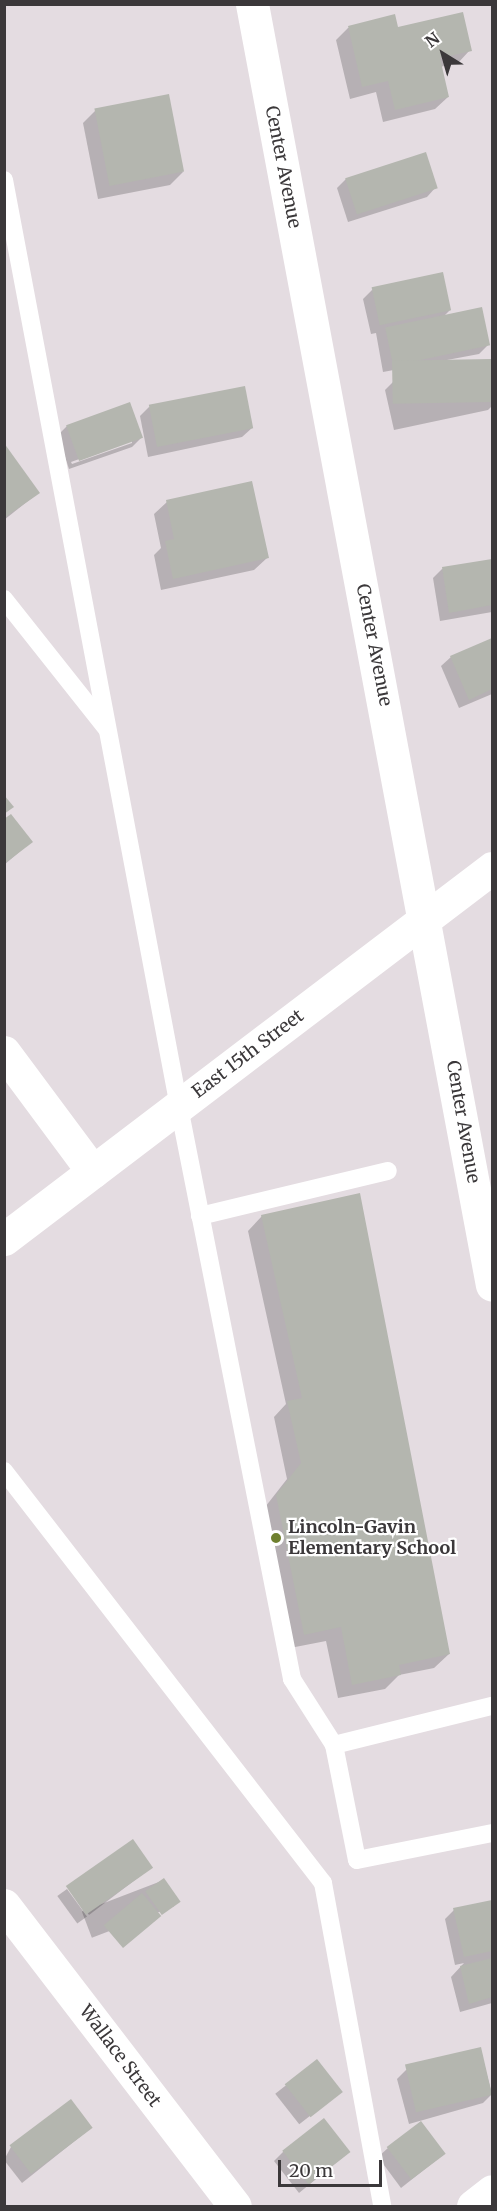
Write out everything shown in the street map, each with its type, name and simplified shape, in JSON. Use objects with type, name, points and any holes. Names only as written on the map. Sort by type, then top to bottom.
[{"type":"street","name":"Center Avenue","points":[[252,4],[492,1285]]},
{"type":"street","name":"East 15th Street","points":[[4,1239],[492,868]]},
{"type":"street","points":[[4,1052],[93,1172]]},
{"type":"street","name":"Wallace Street","points":[[4,1905],[235,2206]]},
{"type":"street","points":[[473,2206],[492,2191]]},
{"type":"lane","points":[[4,180],[11,251],[109,731],[179,1107],[292,1679],[334,1745],[357,1860],[492,1833]]},
{"type":"lane","points":[[4,599],[109,731]]},
{"type":"lane","points":[[200,1215],[388,1171]]},
{"type":"lane","points":[[4,1471],[323,1883],[382,2206]]},
{"type":"lane","points":[[334,1745],[492,1709]]},
{"type":"building","points":[[463,12],[472,51],[440,58],[449,97],[395,110],[388,81],[362,87],[348,26],[395,14],[398,27]]},
{"type":"building","points":[[169,94],[184,172],[109,186],[94,109]]},
{"type":"building","points":[[426,152],[438,188],[357,214],[345,178]]},
{"type":"building","points":[[443,272],[451,310],[380,325],[372,287]]},
{"type":"building","points":[[482,307],[490,345],[393,366],[385,328]]},
{"type":"building","points":[[491,359],[492,402],[393,404],[392,361]]},
{"type":"building","points":[[245,386],[253,428],[157,447],[149,405]]},
{"type":"building","points":[[130,402],[143,438],[79,461],[66,425]]},
{"type":"building","points":[[4,443],[40,493],[4,518]]},
{"type":"building","points":[[252,481],[269,558],[173,579],[165,541],[174,539],[166,500]]},
{"type":"building","points":[[492,559],[492,605],[449,613],[442,567]]},
{"type":"building","points":[[492,638],[492,689],[469,700],[450,656]]},
{"type":"building","points":[[4,795],[14,807],[4,814]]},
{"type":"building","points":[[11,814],[33,842],[4,864],[4,819]]},
{"type":"building","points":[[360,1193],[450,1654],[399,1665],[401,1675],[352,1685],[341,1627],[304,1635],[276,1495],[301,1463],[287,1401],[302,1398],[261,1215]]},
{"type":"building","points":[[133,1839],[153,1868],[86,1915],[66,1886]]},
{"type":"building","points":[[164,1878],[181,1902],[162,1915],[145,1891]]},
{"type":"building","points":[[142,1893],[161,1916],[123,1948],[104,1925]]},
{"type":"building","points":[[492,1900],[492,1951],[464,1957],[453,1908]]},
{"type":"building","points":[[492,1958],[492,1997],[469,2004],[460,1966]]},
{"type":"building","points":[[481,2047],[492,2095],[416,2112],[405,2065]]},
{"type":"building","points":[[317,2059],[343,2092],[311,2117],[285,2084]]},
{"type":"building","points":[[71,2099],[93,2128],[31,2174],[10,2145]]},
{"type":"building","points":[[324,2118],[350,2152],[309,2185],[282,2151]]},
{"type":"building","points":[[421,2121],[446,2154],[411,2180],[387,2147]]},
{"type":"place","name":"Lincoln-Gavin Elementary School","points":[[276,1538]]}]
